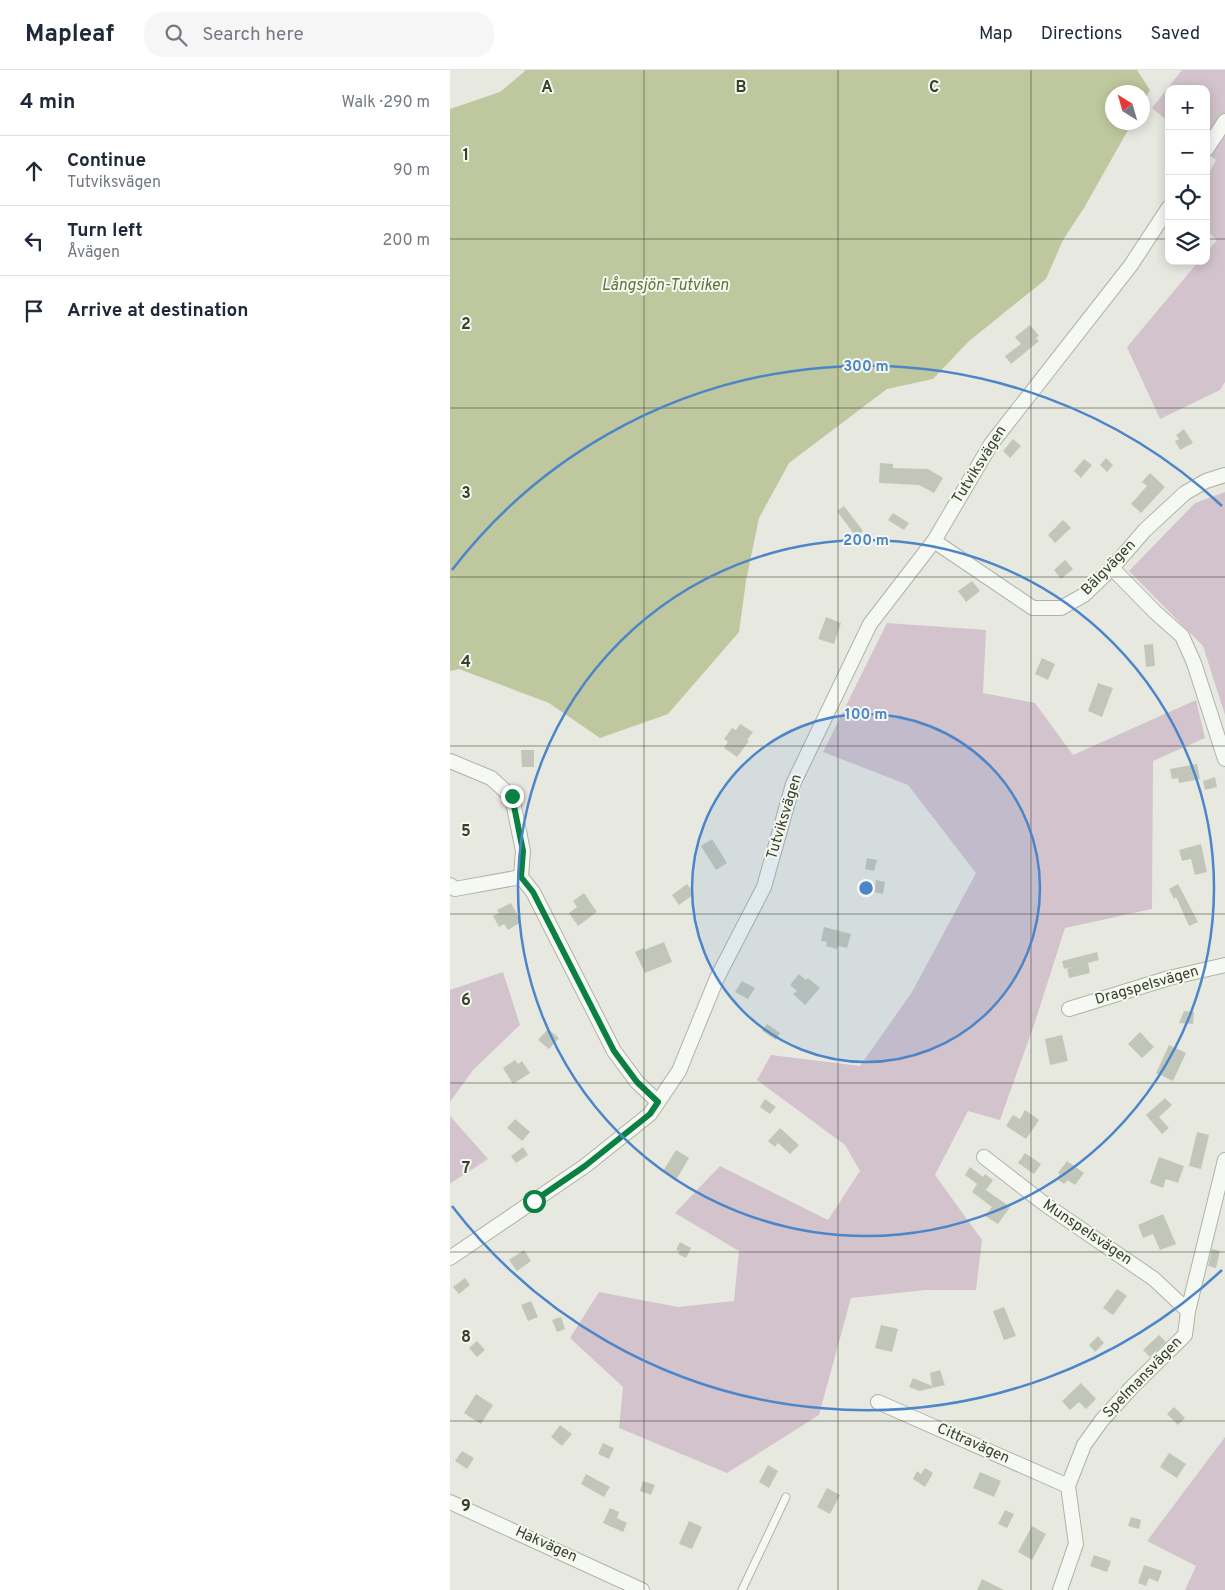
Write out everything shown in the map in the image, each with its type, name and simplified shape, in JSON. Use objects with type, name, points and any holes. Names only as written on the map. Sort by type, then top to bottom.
[{"type":"street","points":[[1210,144],[1225,122]]},
{"type":"street","name":"Tutviksvägen","points":[[450,1258],[585,1166],[650,1114],[678,1071],[717,978],[764,887],[793,784],[870,624],[934,542],[991,444],[1131,265],[1165,214]]},
{"type":"street","name":"Bälgvägen","points":[[934,542],[1034,608],[1062,608],[1084,595],[1112,568],[1145,530],[1185,493],[1206,481],[1225,475]]},
{"type":"street","points":[[1112,568],[1182,636],[1194,663],[1225,759]]},
{"type":"street","points":[[450,761],[491,778],[512,796],[523,851],[521,877],[533,892],[614,1051],[637,1082],[658,1102]]},
{"type":"street","points":[[450,885],[455,889],[521,877]]},
{"type":"street","name":"Dragspelsvägen","points":[[1069,1009],[1169,978],[1225,965]]},
{"type":"street","name":"Munspelsvägen","points":[[984,1157],[1046,1205],[1154,1279],[1188,1311]]},
{"type":"street","name":"Spelmansvägen","points":[[1060,1590],[1076,1544],[1068,1486],[1084,1445],[1102,1420],[1185,1335],[1188,1311],[1225,1160]]},
{"type":"street","name":"Cittravägen","points":[[878,1402],[1068,1486]]},
{"type":"street","name":"Hakvägen","points":[[450,1502],[642,1590]]},
{"type":"lane","points":[[742,1590],[786,1497]]},
{"type":"shaded area","points":[[1182,70],[1225,70],[1225,382],[1220,390],[1160,419],[1127,347],[1196,265],[1210,265],[1210,248],[1217,240],[1210,234],[1210,171],[1216,160],[1210,155],[1210,85],[1170,85]]},
{"type":"shaded area","points":[[1165,92],[1165,119],[1152,108]]},
{"type":"shaded area","points":[[1225,492],[1225,715],[1203,646],[1129,571],[1195,503]]},
{"type":"shaded area","points":[[887,623],[986,630],[983,693],[1035,703],[1073,755],[1196,700],[1205,738],[1153,761],[1152,909],[1065,928],[1034,1025],[1000,1120],[968,1111],[935,1175],[982,1240],[976,1290],[925,1290],[851,1298],[819,1415],[727,1473],[619,1428],[623,1387],[570,1338],[599,1292],[678,1307],[734,1301],[739,1251],[675,1213],[720,1166],[828,1220],[860,1171],[845,1145],[757,1080],[771,1055],[860,1066],[912,992],[976,873],[908,785],[823,752]]},
{"type":"shaded area","points":[[503,972],[520,1025],[473,1070],[450,1102],[450,990]]},
{"type":"shaded area","points":[[450,1116],[488,1159],[451,1183],[450,1183]]},
{"type":"shaded area","points":[[1225,1437],[1225,1590],[1185,1590],[1196,1566],[1147,1541]]},
{"type":"water","name":"Långsjön-Tutviken","points":[[525,70],[1137,70],[1147,85],[1105,85],[1105,130],[1128,130],[1084,208],[1063,240],[1046,279],[968,342],[933,379],[887,389],[789,463],[759,518],[746,581],[739,632],[668,714],[600,738],[549,703],[459,669],[450,671],[450,109],[500,92]]},
{"type":"building","points":[[1030,325],[1039,336],[1036,338],[1039,341],[1011,364],[1005,356],[1021,344],[1015,337]]},
{"type":"building","points":[[1184,429],[1193,443],[1180,450],[1175,441],[1179,439],[1176,435]]},
{"type":"building","points":[[1013,439],[1021,446],[1010,458],[1003,451]]},
{"type":"building","points":[[1106,458],[1113,465],[1107,472],[1100,465]]},
{"type":"building","points":[[1084,459],[1092,465],[1081,478],[1074,471]]},
{"type":"building","points":[[880,463],[893,464],[893,468],[928,469],[943,478],[934,493],[919,485],[879,483]]},
{"type":"building","points":[[1150,473],[1165,487],[1141,513],[1131,504],[1147,486],[1142,482]]},
{"type":"building","points":[[844,506],[863,531],[856,537],[837,511]]},
{"type":"building","points":[[893,513],[909,523],[904,530],[888,520]]},
{"type":"building","points":[[1063,520],[1071,528],[1055,543],[1048,535]]},
{"type":"building","points":[[1065,560],[1073,569],[1061,579],[1054,570]]},
{"type":"building","points":[[972,581],[980,591],[966,602],[958,591]]},
{"type":"building","points":[[826,617],[841,623],[834,644],[818,639]]},
{"type":"building","points":[[1153,644],[1155,666],[1146,667],[1144,645]]},
{"type":"building","points":[[1042,658],[1055,664],[1048,680],[1035,674]]},
{"type":"building","points":[[1098,683],[1113,688],[1102,717],[1088,711]]},
{"type":"building","points":[[740,724],[753,732],[737,757],[724,748],[728,742],[724,739],[732,728],[736,730]]},
{"type":"building","points":[[521,750],[534,750],[534,767],[522,767]]},
{"type":"building","points":[[1197,764],[1200,779],[1179,783],[1178,778],[1172,779],[1170,769]]},
{"type":"building","points":[[1215,777],[1217,787],[1205,790],[1203,781]]},
{"type":"building","points":[[712,839],[727,863],[716,870],[701,846]]},
{"type":"building","points":[[1201,844],[1207,872],[1195,875],[1191,859],[1182,861],[1179,850]]},
{"type":"building","points":[[867,858],[877,860],[874,871],[865,869]]},
{"type":"building","points":[[876,880],[885,882],[883,894],[874,892]]},
{"type":"building","points":[[687,884],[694,894],[679,905],[672,895]]},
{"type":"building","points":[[1178,884],[1198,922],[1189,926],[1176,897],[1174,899],[1169,889]]},
{"type":"building","points":[[584,893],[597,912],[578,926],[569,913],[577,907],[573,901]]},
{"type":"building","points":[[511,903],[521,922],[508,930],[504,924],[499,927],[493,916],[499,913],[497,910]]},
{"type":"building","points":[[824,927],[851,934],[847,948],[838,946],[837,949],[826,946],[827,942],[821,941]]},
{"type":"building","points":[[664,942],[672,962],[645,973],[635,952]]},
{"type":"building","points":[[1097,952],[1099,960],[1088,963],[1090,973],[1069,978],[1067,969],[1072,967],[1064,969],[1062,961]]},
{"type":"building","points":[[799,974],[806,980],[808,978],[820,988],[805,1005],[793,994],[797,991],[790,985]]},
{"type":"building","points":[[742,981],[755,988],[748,999],[735,992]]},
{"type":"building","points":[[1184,1011],[1194,1012],[1193,1024],[1179,1023]]},
{"type":"building","points":[[767,1024],[780,1033],[776,1040],[762,1031]]},
{"type":"building","points":[[548,1029],[559,1038],[549,1049],[538,1040]]},
{"type":"building","points":[[1140,1032],[1154,1047],[1142,1058],[1128,1044]]},
{"type":"building","points":[[1062,1035],[1068,1061],[1050,1065],[1045,1039]]},
{"type":"building","points":[[1169,1045],[1186,1053],[1173,1081],[1156,1073]]},
{"type":"building","points":[[515,1060],[518,1064],[522,1061],[530,1073],[513,1084],[503,1068]]},
{"type":"building","points":[[1165,1098],[1172,1105],[1159,1117],[1169,1128],[1162,1134],[1146,1115]]},
{"type":"building","points":[[765,1099],[776,1107],[770,1114],[760,1107]]},
{"type":"building","points":[[1025,1110],[1039,1120],[1026,1139],[1006,1126],[1013,1115],[1020,1119]]},
{"type":"building","points":[[515,1119],[530,1132],[522,1141],[507,1128]]},
{"type":"building","points":[[780,1128],[799,1145],[790,1154],[778,1143],[775,1147],[768,1141]]},
{"type":"building","points":[[1197,1132],[1209,1135],[1201,1169],[1189,1166]]},
{"type":"building","points":[[523,1147],[528,1155],[516,1163],[511,1156]]},
{"type":"building","points":[[676,1150],[689,1158],[676,1180],[663,1171]]},
{"type":"building","points":[[1025,1153],[1041,1164],[1034,1174],[1018,1163]]},
{"type":"building","points":[[1159,1157],[1184,1166],[1178,1183],[1166,1179],[1163,1188],[1150,1183]]},
{"type":"building","points":[[1067,1161],[1084,1173],[1075,1185],[1068,1180],[1064,1184],[1057,1179],[1060,1174],[1058,1173]]},
{"type":"building","points":[[970,1167],[983,1177],[985,1174],[993,1180],[986,1190],[1010,1207],[998,1224],[985,1216],[992,1207],[972,1192],[977,1184],[965,1175]]},
{"type":"building","points":[[1163,1214],[1176,1244],[1160,1250],[1153,1234],[1143,1238],[1138,1225]]},
{"type":"building","points":[[680,1242],[691,1248],[686,1258],[678,1254],[680,1251],[676,1250]]},
{"type":"building","points":[[1212,1249],[1220,1251],[1216,1268],[1208,1266]]},
{"type":"building","points":[[524,1250],[531,1261],[517,1271],[509,1260]]},
{"type":"building","points":[[465,1278],[470,1285],[459,1294],[453,1287]]},
{"type":"building","points":[[1117,1289],[1127,1296],[1113,1315],[1103,1308]]},
{"type":"building","points":[[531,1301],[538,1317],[528,1321],[521,1305]]},
{"type":"building","points":[[1004,1307],[1016,1336],[1004,1340],[993,1311]]},
{"type":"building","points":[[561,1317],[565,1329],[557,1332],[552,1320]]},
{"type":"building","points":[[881,1325],[898,1329],[892,1352],[875,1348]]},
{"type":"building","points":[[1159,1335],[1166,1342],[1150,1357],[1143,1350]]},
{"type":"building","points":[[1098,1336],[1104,1343],[1095,1352],[1089,1345]]},
{"type":"building","points":[[477,1341],[485,1350],[477,1357],[469,1348]]},
{"type":"building","points":[[940,1370],[945,1385],[920,1391],[909,1387],[913,1378],[932,1386],[930,1373]]},
{"type":"building","points":[[1081,1383],[1096,1399],[1086,1409],[1079,1402],[1070,1410],[1062,1401]]},
{"type":"building","points":[[476,1394],[493,1405],[481,1424],[464,1413]]},
{"type":"building","points":[[1174,1407],[1185,1418],[1178,1425],[1167,1414]]},
{"type":"building","points":[[560,1425],[572,1434],[562,1446],[551,1437]]},
{"type":"building","points":[[603,1443],[614,1448],[609,1459],[598,1454]]},
{"type":"building","points":[[462,1451],[474,1458],[467,1469],[455,1461]]},
{"type":"building","points":[[1169,1453],[1186,1464],[1177,1478],[1160,1467]]},
{"type":"building","points":[[768,1465],[778,1471],[769,1488],[759,1482]]},
{"type":"building","points":[[925,1468],[933,1473],[925,1487],[913,1479],[917,1471],[921,1474]]},
{"type":"building","points":[[980,1472],[1001,1481],[994,1497],[973,1488]]},
{"type":"building","points":[[586,1474],[610,1487],[604,1497],[581,1484]]},
{"type":"building","points":[[643,1481],[655,1485],[651,1495],[640,1491]]},
{"type":"building","points":[[827,1488],[840,1495],[830,1514],[817,1507]]},
{"type":"building","points":[[610,1508],[619,1512],[617,1518],[627,1523],[623,1532],[603,1523]]},
{"type":"building","points":[[1005,1510],[1014,1514],[1007,1528],[998,1524]]},
{"type":"building","points":[[1131,1517],[1141,1520],[1139,1529],[1128,1526]]},
{"type":"building","points":[[689,1521],[702,1527],[692,1549],[679,1544]]},
{"type":"building","points":[[1032,1526],[1046,1534],[1032,1560],[1018,1552]]},
{"type":"building","points":[[1094,1555],[1111,1561],[1107,1572],[1090,1566]]},
{"type":"building","points":[[1144,1565],[1162,1571],[1158,1582],[1149,1578],[1146,1586],[1138,1583]]},
{"type":"building","points":[[982,1579],[1004,1590],[977,1590]]},
{"type":"route","points":[[512,796],[523,851],[521,877],[533,892],[614,1051],[637,1082],[658,1102],[650,1114],[585,1166],[534,1201]]}]
